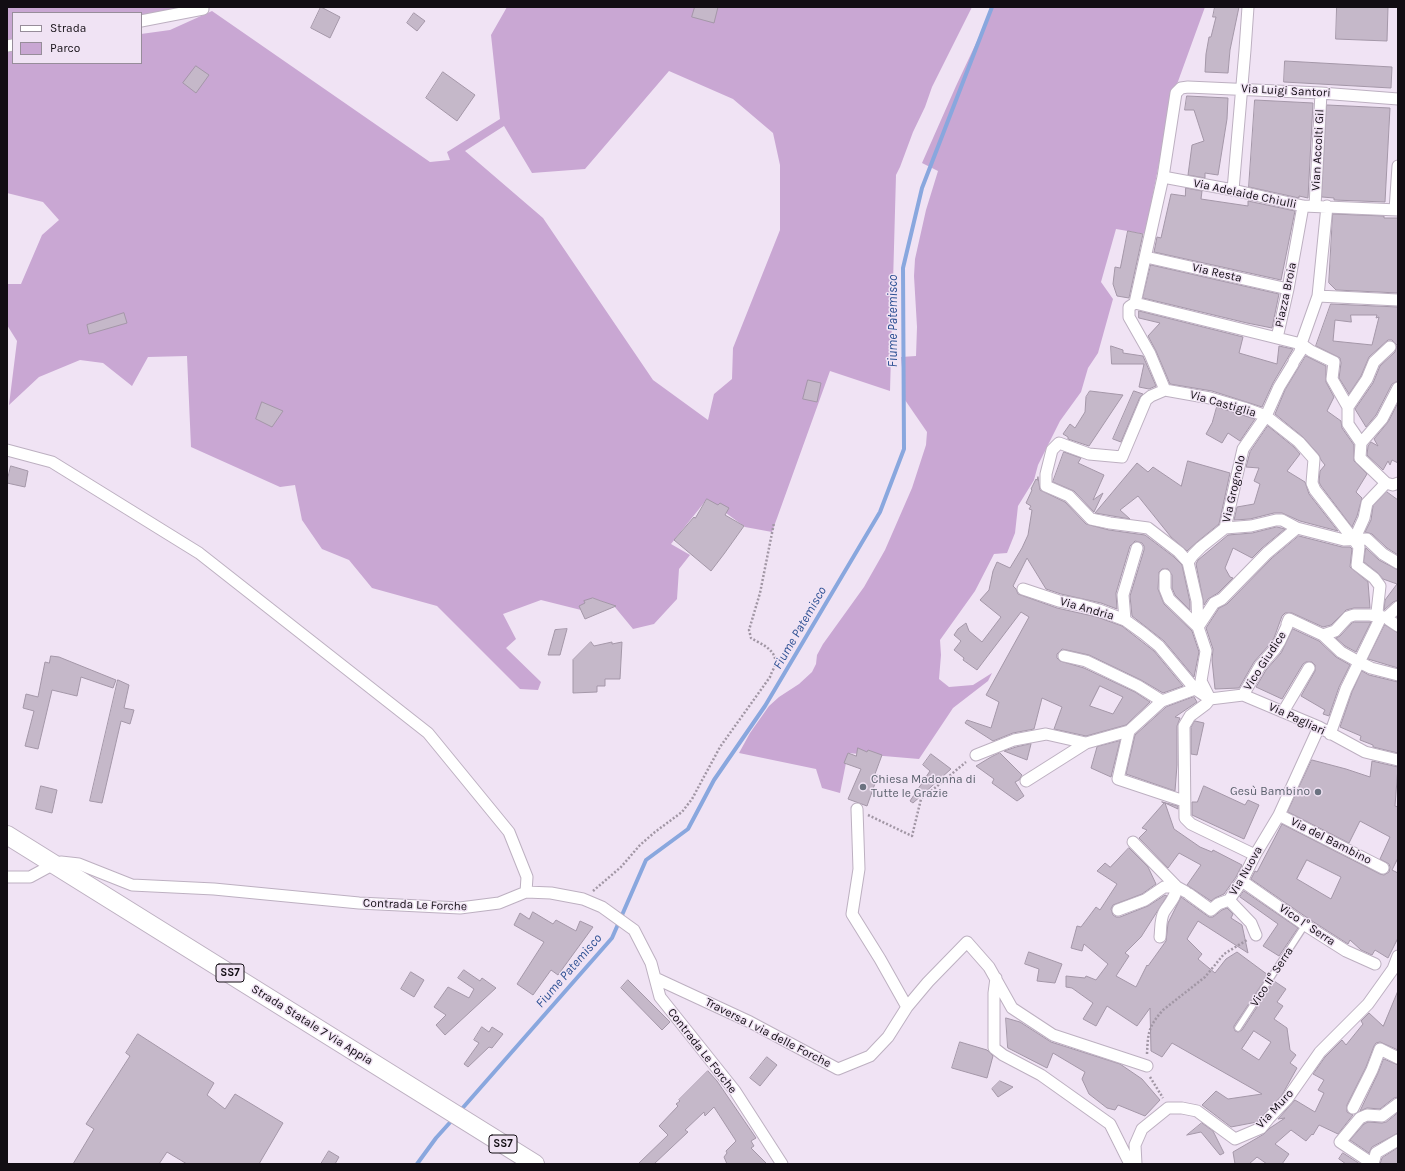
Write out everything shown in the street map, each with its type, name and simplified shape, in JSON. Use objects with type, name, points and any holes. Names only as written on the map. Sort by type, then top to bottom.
[{"type":"main road","name":"Strada Statale 7 Via Appia","points":[[7,835],[535,1164]]},
{"type":"street","points":[[142,20],[203,9],[203,7]]},
{"type":"street","points":[[1233,190],[1248,7]]},
{"type":"street","name":"Via Luigi Santori","points":[[1163,177],[1176,93],[1181,88],[1188,87],[1321,93],[1398,99]]},
{"type":"street","name":"Vian Accolti Gil","points":[[1309,206],[1321,93]]},
{"type":"street","points":[[1397,210],[1398,166]]},
{"type":"street","points":[[1135,303],[1163,177]]},
{"type":"street","name":"Via Adelaide Chiulli","points":[[1163,177],[1309,206],[1397,210]]},
{"type":"street","name":"Piazza Broia","points":[[1309,206],[1277,338],[1301,344],[1311,351],[1334,362],[1332,379],[1348,407]]},
{"type":"street","points":[[1301,344],[1318,296],[1327,206]]},
{"type":"street","name":"Via Resta","points":[[1146,257],[1288,289]]},
{"type":"street","points":[[1318,296],[1398,300]]},
{"type":"street","points":[[1210,699],[1201,682],[1206,651],[1198,627],[1197,602],[1188,562],[1179,552],[1148,528],[1091,519],[1069,496],[1046,486],[1046,474],[1052,450],[1059,443],[1089,454],[1122,457],[1146,400],[1151,396],[1165,390],[1150,354],[1128,317],[1128,307],[1135,303],[1277,338]]},
{"type":"street","name":"Via Grognolo","points":[[1188,562],[1201,546],[1225,528],[1243,449],[1266,416],[1279,386],[1300,352],[1301,344]]},
{"type":"street","points":[[1361,443],[1348,424],[1348,407],[1367,379],[1374,362],[1390,347]]},
{"type":"street","points":[[1398,388],[1382,419],[1361,443],[1360,458],[1386,482],[1393,485],[1398,483]]},
{"type":"street","name":"Via Castiglia","points":[[1165,390],[1210,398],[1266,416],[1299,442],[1314,459],[1312,483],[1315,490],[1354,540]]},
{"type":"street","points":[[7,450],[52,462],[199,553],[428,733],[509,832],[527,877],[526,892]]},
{"type":"street","points":[[1354,540],[1364,518],[1367,503],[1386,482]]},
{"type":"street","points":[[1225,528],[1252,526],[1282,520],[1297,528],[1344,540],[1367,539],[1383,554],[1398,563]]},
{"type":"street","points":[[1198,627],[1214,603],[1222,599],[1268,553],[1297,528]]},
{"type":"street","points":[[1354,540],[1359,546],[1357,565],[1374,578],[1380,586],[1377,612],[1398,626]]},
{"type":"street","points":[[1125,620],[1123,595],[1137,548]]},
{"type":"street","points":[[1165,575],[1165,589],[1169,599],[1198,627]]},
{"type":"street","name":"Via Andria","points":[[1023,589],[1059,601],[1099,610],[1125,620],[1144,633],[1159,646],[1195,689]]},
{"type":"street","points":[[1330,734],[1346,689],[1359,662],[1384,617],[1398,607]]},
{"type":"street","points":[[1384,617],[1354,615],[1348,617],[1335,631],[1324,635],[1341,652],[1359,662],[1371,668],[1398,675]]},
{"type":"street","name":"Vico Giudice","points":[[1243,695],[1260,666],[1277,645],[1290,619],[1324,635]]},
{"type":"street","points":[[1064,656],[1086,661],[1138,686],[1162,701]]},
{"type":"street","points":[[1283,712],[1309,668]]},
{"type":"street","points":[[1026,781],[1086,743],[1129,731],[1162,701],[1195,689],[1210,699]]},
{"type":"street","name":"Via Pagliari","points":[[1210,699],[1243,695],[1319,727],[1364,752],[1398,760]]},
{"type":"street","points":[[1210,699],[1206,704],[1190,716],[1184,726],[1184,818],[1191,824],[1255,855]]},
{"type":"street","name":"Via Nuova","points":[[1256,935],[1251,923],[1229,900],[1242,881],[1255,855],[1279,815],[1319,727]]},
{"type":"street","points":[[1129,731],[1118,779],[1184,801]]},
{"type":"street","points":[[976,755],[1014,740],[1046,734],[1086,743]]},
{"type":"street","points":[[857,810],[859,869],[852,914],[907,1007]]},
{"type":"street","name":"Via del Bambino","points":[[1279,815],[1383,868]]},
{"type":"street","points":[[1133,842],[1184,891],[1211,910],[1218,904],[1229,900]]},
{"type":"street","name":"Contrada Le Forche","points":[[54,864],[61,862],[79,864],[132,885],[214,890],[359,903],[460,908],[499,903],[526,892],[551,893],[584,899],[602,907],[634,930],[652,963],[660,997],[735,1091],[782,1164]]},
{"type":"street","points":[[7,877],[30,877],[54,864]]},
{"type":"street","name":"Vico I° Serra","points":[[1242,881],[1305,925],[1346,951],[1375,964]]},
{"type":"street","points":[[1118,910],[1145,900],[1164,887],[1184,891]]},
{"type":"street","points":[[1160,937],[1161,922],[1164,913],[1175,896],[1184,891]]},
{"type":"street","name":"Traversa I via delle Forche","points":[[655,978],[750,1022],[838,1069],[870,1056],[888,1037],[907,1007],[928,982],[967,942],[989,966],[1012,1008],[1053,1035],[1147,1066]]},
{"type":"street","name":"Via Muro","points":[[1168,1108],[1182,1108],[1196,1111],[1235,1139],[1261,1128],[1286,1099],[1320,1052],[1368,1004],[1393,969],[1398,956]]},
{"type":"street","points":[[996,978],[994,993],[994,1048],[1041,1075],[1110,1124],[1130,1164]]},
{"type":"street","points":[[1353,1108],[1372,1070],[1380,1049],[1398,1058]]},
{"type":"street","points":[[1398,1104],[1382,1116],[1367,1115],[1360,1118],[1340,1142],[1373,1164],[1376,1153],[1398,1140]]},
{"type":"street","points":[[1136,1164],[1135,1144],[1142,1129],[1168,1108]]},
{"type":"lane","name":"Vico II° Serra","points":[[1238,1028],[1305,925]]},
{"type":"path","points":[[584,899],[621,867],[640,845],[682,812],[692,799],[720,747],[770,677],[775,665],[774,656],[769,648],[751,638],[749,630],[760,593],[774,523]]},
{"type":"path","points":[[857,810],[912,836],[921,799],[958,767],[976,755]]},
{"type":"path","points":[[1168,1108],[1150,1077],[1147,1066],[1148,1033],[1157,1016],[1206,977],[1224,954],[1256,935]]},
{"type":"green space","points":[[7,7],[186,7],[142,16],[142,12],[12,12],[12,41],[7,42]]},
{"type":"green space","points":[[507,7],[972,7],[932,87],[896,175],[890,391],[830,371],[772,532],[745,527],[707,499],[671,544],[690,555],[679,569],[677,599],[654,624],[633,629],[614,606],[593,598],[581,610],[541,600],[503,614],[516,639],[506,648],[541,682],[538,690],[520,689],[437,606],[372,588],[349,560],[322,549],[302,520],[295,485],[280,487],[191,447],[187,356],[148,357],[132,386],[103,363],[80,360],[39,377],[9,405],[17,341],[7,325],[7,284],[21,284],[42,235],[59,220],[43,202],[7,193],[7,51],[12,50],[12,64],[142,64],[142,34],[170,30],[212,11],[430,162],[450,160],[447,152],[500,119],[491,35]],"holes":[[[669,71],[733,99],[773,133],[780,165],[780,230],[733,348],[732,379],[714,394],[708,420],[653,380],[543,218],[465,151],[504,126],[532,173],[585,169]]]},
{"type":"green space","points":[[993,7],[1205,7],[1172,98],[1145,234],[1116,229],[1101,282],[1113,299],[1098,353],[1088,368],[1081,392],[1060,421],[1038,465],[1034,480],[1018,506],[1015,533],[1007,553],[994,554],[975,591],[940,640],[941,655],[939,679],[949,687],[973,685],[992,673],[988,681],[953,708],[919,759],[848,753],[840,793],[822,788],[816,769],[739,753],[750,733],[769,706],[779,697],[799,684],[812,672],[816,664],[817,655],[823,644],[864,587],[885,550],[912,488],[926,445],[927,432],[905,400],[901,357],[916,356],[917,327],[914,276],[915,259],[926,210],[938,171],[922,163]]},
{"type":"building","points":[[321,7],[340,17],[330,38],[311,28]]},
{"type":"building","points":[[695,7],[718,7],[714,23],[692,17]]},
{"type":"building","points":[[1215,7],[1239,7],[1230,50],[1228,73],[1205,72],[1209,37],[1211,37],[1216,17],[1213,17]]},
{"type":"building","points":[[1337,7],[1388,7],[1387,41],[1336,39]]},
{"type":"building","points":[[414,13],[425,21],[417,31],[407,23]]},
{"type":"building","points":[[1285,61],[1392,67],[1391,88],[1284,82]]},
{"type":"building","points":[[196,66],[209,75],[196,93],[183,83]]},
{"type":"building","points":[[443,72],[475,95],[457,121],[426,98]]},
{"type":"building","points":[[1187,96],[1228,98],[1227,119],[1218,175],[1205,173],[1205,178],[1188,175],[1192,145],[1204,141],[1194,110],[1185,110]]},
{"type":"building","points":[[1255,100],[1313,103],[1308,198],[1299,196],[1299,198],[1249,187]]},
{"type":"building","points":[[1327,105],[1390,108],[1385,202],[1334,200],[1334,198],[1322,197]]},
{"type":"building","points":[[1186,188],[1202,191],[1201,199],[1248,206],[1248,201],[1295,211],[1281,280],[1154,252],[1157,237],[1161,238],[1171,194],[1185,196]]},
{"type":"building","points":[[1333,214],[1398,218],[1398,293],[1336,290],[1329,283]]},
{"type":"building","points":[[1128,231],[1143,234],[1129,298],[1117,296],[1113,284],[1115,267],[1120,268]]},
{"type":"building","points":[[1151,265],[1279,294],[1272,328],[1143,298]]},
{"type":"building","points":[[1331,304],[1398,307],[1398,381],[1392,384],[1376,415],[1366,427],[1355,409],[1373,383],[1380,366],[1395,352],[1397,345],[1392,340],[1388,340],[1369,357],[1361,376],[1349,394],[1339,378],[1341,363],[1340,358],[1316,346]],"holes":[[[1351,315],[1377,315],[1376,318],[1379,317],[1372,345],[1333,341],[1335,320],[1351,322]]]},
{"type":"building","points":[[1139,311],[1243,337],[1239,353],[1277,364],[1279,346],[1293,349],[1273,383],[1262,407],[1212,391],[1170,384],[1148,336],[1160,323],[1139,318]]},
{"type":"building","points":[[124,313],[127,323],[89,334],[87,325]]},
{"type":"building","points":[[1111,346],[1123,350],[1123,353],[1143,356],[1156,386],[1149,389],[1139,387],[1144,364],[1112,364]]},
{"type":"building","points":[[1306,356],[1326,366],[1326,382],[1334,397],[1327,411],[1341,421],[1342,428],[1354,445],[1354,461],[1367,474],[1356,492],[1362,498],[1352,527],[1319,482],[1320,471],[1325,465],[1319,455],[1303,437],[1275,414],[1285,390]]},
{"type":"building","points":[[808,380],[821,383],[817,402],[803,399]]},
{"type":"building","points":[[1090,391],[1123,395],[1089,446],[1068,439],[1068,437],[1063,434],[1070,424],[1075,428],[1085,412],[1086,397]]},
{"type":"building","points":[[1134,391],[1143,394],[1140,397],[1121,442],[1113,439]]},
{"type":"building","points":[[262,402],[283,411],[272,427],[256,419]]},
{"type":"building","points":[[1398,403],[1398,463],[1392,460],[1390,465],[1388,461],[1383,470],[1367,455],[1368,446],[1371,442],[1378,446],[1374,439],[1388,422]]},
{"type":"building","points":[[1217,407],[1255,419],[1240,441],[1228,433],[1222,443],[1206,434],[1212,423]]},
{"type":"building","points":[[1268,426],[1294,447],[1300,454],[1287,471],[1305,482],[1309,494],[1338,531],[1300,521],[1282,513],[1274,513],[1250,519],[1234,520],[1237,507],[1254,504],[1260,484],[1254,481],[1259,468],[1246,467],[1250,452]]},
{"type":"building","points":[[1064,452],[1081,458],[1078,463],[1104,475],[1093,500],[1103,493],[1094,512],[1074,491],[1053,482]]},
{"type":"building","points":[[1188,461],[1230,473],[1219,524],[1187,551],[1171,537],[1138,496],[1120,510],[1130,519],[1095,513],[1137,463],[1148,472],[1153,467],[1181,486]]},
{"type":"building","points":[[11,466],[28,471],[25,487],[7,483]]},
{"type":"building","points":[[1038,477],[1040,490],[1065,502],[1086,524],[1109,530],[1145,535],[1182,565],[1190,602],[1190,610],[1175,595],[1172,588],[1172,575],[1168,569],[1162,569],[1159,572],[1158,589],[1164,604],[1192,631],[1199,652],[1194,677],[1164,641],[1132,616],[1130,596],[1144,550],[1142,543],[1135,541],[1130,546],[1116,593],[1117,609],[1101,603],[1046,589],[1027,558],[1013,586],[1018,594],[1057,608],[1097,617],[1122,626],[1154,651],[1183,686],[1163,693],[1141,680],[1089,655],[1062,649],[1057,654],[1057,658],[1060,661],[1084,668],[1135,692],[1150,702],[1126,725],[1086,736],[1054,729],[1062,707],[1042,698],[1034,729],[1013,733],[993,741],[965,723],[967,720],[991,728],[999,702],[986,695],[1029,617],[1021,612],[977,670],[963,660],[964,658],[954,650],[961,641],[954,635],[958,629],[966,623],[969,631],[982,642],[1001,617],[980,600],[989,590],[993,571],[997,562],[1010,568],[1022,548],[1028,535],[1032,510],[1029,509],[1031,506],[1026,503],[1032,490],[1031,489],[1036,479],[1037,480]],"holes":[[[1100,686],[1123,697],[1113,714],[1090,706]]]},
{"type":"building","points":[[1387,492],[1398,500],[1398,555],[1387,548],[1372,534],[1365,532],[1371,520],[1373,506]]},
{"type":"building","points":[[707,499],[718,505],[720,503],[729,508],[725,515],[744,526],[711,571],[674,540],[694,517],[695,518]]},
{"type":"building","points":[[1277,527],[1285,529],[1252,558],[1233,548],[1225,568],[1230,577],[1233,578],[1218,593],[1208,599],[1204,605],[1196,564],[1198,560],[1228,535],[1252,533]]},
{"type":"building","points":[[1299,536],[1342,547],[1350,547],[1352,549],[1350,567],[1368,582],[1370,608],[1354,608],[1346,610],[1331,625],[1323,627],[1292,613],[1285,613],[1282,616],[1274,638],[1254,662],[1239,688],[1215,689],[1212,660],[1213,649],[1206,628],[1219,608],[1227,604],[1272,558]]},
{"type":"building","points":[[1366,548],[1379,560],[1398,570],[1398,600],[1393,602],[1384,610],[1385,600],[1397,584],[1383,579],[1364,562]]},
{"type":"building","points":[[593,598],[616,606],[585,619],[579,606],[585,603],[584,601]]},
{"type":"building","points":[[1355,622],[1371,622],[1356,652],[1345,646],[1336,638]]},
{"type":"building","points":[[1385,625],[1398,633],[1398,668],[1368,659]]},
{"type":"building","points":[[567,629],[560,655],[548,655],[555,630]]},
{"type":"building","points":[[1293,629],[1319,641],[1336,657],[1350,665],[1339,687],[1329,716],[1323,714],[1325,710],[1301,696],[1315,671],[1315,665],[1312,662],[1306,662],[1303,664],[1282,699],[1256,687],[1266,670],[1281,653]]},
{"type":"building","points":[[591,642],[594,646],[612,642],[612,644],[622,642],[620,679],[605,679],[605,686],[597,686],[597,692],[573,693],[573,660]]},
{"type":"building","points":[[51,656],[59,657],[116,680],[113,688],[81,677],[77,696],[52,690],[38,749],[25,746],[34,711],[23,708],[26,694],[38,697],[45,662],[49,663]]},
{"type":"building","points":[[1362,671],[1369,675],[1398,682],[1398,753],[1373,747],[1373,745],[1360,740],[1361,736],[1340,727],[1352,692]]},
{"type":"building","points":[[118,680],[129,685],[124,708],[134,710],[130,724],[121,721],[102,803],[90,801]]},
{"type":"building","points":[[1194,697],[1197,702],[1175,717],[1180,718],[1177,726],[1175,791],[1126,774],[1135,735],[1166,707]]},
{"type":"building","points":[[1195,721],[1204,723],[1197,755],[1191,754],[1191,728]]},
{"type":"building","points":[[1120,741],[1111,777],[1091,768],[1097,747]]},
{"type":"building","points":[[1031,744],[1027,760],[1004,751],[1016,747]]},
{"type":"building","points":[[858,748],[867,752],[868,750],[882,755],[875,774],[878,775],[867,806],[848,799],[861,769],[844,763],[848,753],[856,756]]},
{"type":"building","points":[[1000,753],[1022,775],[1019,780],[1015,782],[1024,796],[1017,801],[992,783],[994,779],[976,766]]},
{"type":"building","points":[[931,754],[951,769],[913,803],[910,801],[930,771],[923,765]]},
{"type":"building","points":[[1312,760],[1370,777],[1372,761],[1398,767],[1395,806],[1398,807],[1398,858],[1392,870],[1398,873],[1398,938],[1388,958],[1375,950],[1372,955],[1361,950],[1350,940],[1348,944],[1251,879],[1255,871],[1257,872],[1282,824],[1384,875],[1389,872],[1390,867],[1389,864],[1380,859],[1390,837],[1360,821],[1349,843],[1288,812]],"holes":[[[1307,860],[1341,877],[1331,899],[1297,879]]]},
{"type":"building","points":[[41,786],[57,790],[52,813],[36,809]]},
{"type":"building","points":[[1204,786],[1245,805],[1248,800],[1259,805],[1244,839],[1192,815],[1192,802],[1197,802]]},
{"type":"building","points":[[1162,802],[1178,806],[1178,809],[1165,803],[1174,829],[1200,847],[1212,852],[1213,850],[1242,865],[1236,877],[1224,894],[1211,901],[1187,885],[1201,865],[1179,853],[1168,868],[1139,838],[1147,830],[1142,828],[1164,803]]},
{"type":"building","points":[[1129,848],[1148,867],[1156,884],[1142,894],[1113,905],[1111,909],[1113,915],[1116,917],[1120,917],[1148,906],[1165,895],[1167,896],[1141,937],[1125,953],[1129,956],[1116,976],[1136,987],[1147,965],[1148,966],[1166,941],[1168,923],[1181,897],[1209,917],[1213,917],[1227,908],[1233,914],[1231,918],[1242,925],[1248,953],[1198,921],[1187,939],[1202,954],[1198,959],[1215,973],[1226,959],[1237,952],[1268,975],[1234,1026],[1235,1031],[1238,1032],[1242,1030],[1274,981],[1286,989],[1277,1002],[1283,1006],[1274,1019],[1287,1028],[1290,1050],[1296,1055],[1290,1063],[1297,1068],[1282,1095],[1257,1122],[1231,1127],[1202,1105],[1216,1091],[1228,1099],[1262,1094],[1172,1043],[1162,1057],[1151,1051],[1150,1008],[1137,1026],[1107,1006],[1096,1026],[1083,1019],[1093,1003],[1072,988],[1066,987],[1066,976],[1085,978],[1086,976],[1096,980],[1108,964],[1084,944],[1082,951],[1071,948],[1077,926],[1081,927],[1096,907],[1100,910],[1117,884],[1097,871],[1105,863],[1110,867]],"holes":[[[1254,1031],[1271,1042],[1259,1060],[1242,1049]]]},
{"type":"building","points":[[1244,891],[1298,928],[1279,956],[1263,946],[1278,924],[1240,897]]},
{"type":"building","points":[[533,912],[553,924],[556,920],[576,931],[580,921],[593,927],[558,975],[551,970],[533,995],[517,984],[544,942],[514,925],[520,913],[529,919]]},
{"type":"building","points":[[1029,952],[1062,964],[1055,983],[1037,981],[1039,969],[1025,964]]},
{"type":"building","points":[[464,970],[480,981],[482,978],[496,988],[445,1035],[436,1025],[446,1015],[434,1007],[448,987],[469,998],[474,989],[458,978]]},
{"type":"building","points":[[411,972],[424,980],[414,997],[401,989]]},
{"type":"building","points":[[628,980],[670,1022],[662,1030],[621,988]]},
{"type":"building","points":[[1398,991],[1398,1050],[1380,1042],[1376,1043],[1347,1105],[1347,1112],[1353,1115],[1338,1134],[1319,1125],[1313,1135],[1312,1134],[1306,1141],[1291,1130],[1275,1144],[1289,1154],[1282,1164],[1267,1164],[1257,1157],[1249,1164],[1235,1164],[1233,1152],[1264,1134],[1285,1118],[1278,1119],[1295,1100],[1315,1112],[1324,1093],[1318,1090],[1324,1080],[1313,1074],[1325,1057],[1342,1040],[1346,1045],[1363,1024],[1361,1021],[1369,1013],[1383,1026]]},
{"type":"building","points":[[1006,1018],[1020,1022],[1051,1042],[1120,1064],[1142,1079],[1160,1100],[1145,1116],[1118,1105],[1115,1110],[1107,1108],[1089,1094],[1082,1079],[1085,1072],[1053,1053],[1047,1068],[1008,1048]]},
{"type":"building","points":[[482,1027],[489,1032],[492,1027],[503,1034],[492,1048],[489,1047],[468,1067],[464,1064],[479,1043],[474,1040]]},
{"type":"building","points":[[138,1034],[214,1083],[207,1095],[225,1109],[235,1094],[283,1123],[259,1164],[187,1164],[167,1152],[159,1164],[73,1164],[94,1129],[86,1124],[130,1056],[126,1053]]},
{"type":"building","points":[[960,1042],[987,1050],[993,1056],[987,1078],[952,1068]]},
{"type":"building","points":[[767,1057],[777,1065],[760,1086],[750,1078]]},
{"type":"building","points":[[1384,1059],[1398,1065],[1398,1097],[1394,1098],[1380,1109],[1367,1108],[1360,1111],[1378,1073]]},
{"type":"building","points":[[708,1071],[717,1081],[756,1138],[751,1141],[754,1146],[751,1148],[767,1164],[727,1164],[724,1157],[727,1153],[726,1151],[736,1141],[714,1107],[705,1116],[704,1112],[685,1130],[688,1132],[654,1164],[638,1164],[668,1135],[659,1126],[678,1106],[676,1104],[680,1101],[679,1100]]},
{"type":"building","points":[[1000,1081],[1013,1087],[998,1097],[992,1089]]},
{"type":"building","points":[[1398,1113],[1398,1133],[1372,1147],[1369,1153],[1350,1140],[1364,1124],[1368,1122],[1386,1122]]},
{"type":"building","points":[[1202,1123],[1213,1131],[1224,1153],[1220,1155],[1201,1132],[1187,1135]]},
{"type":"building","points":[[1398,1148],[1398,1164],[1380,1164],[1382,1158]]},
{"type":"building","points":[[329,1151],[339,1157],[335,1164],[321,1164]]},
{"type":"building","points":[[1343,1153],[1360,1164],[1346,1164],[1339,1159]]},
{"type":"waterway","name":"Fiume Patemisco","points":[[460,1111],[612,938],[646,860],[688,829],[714,780],[765,706],[880,512],[904,449],[903,268],[922,188],[992,7]]},
{"type":"waterway","name":"Fiume Patemisco","points":[[417,1164],[436,1138],[454,1118]]},
{"type":"place","name":"Chiesa Madonna di Tutte le Grazie","points":[[863,787]]},
{"type":"place","name":"Gesù Bambino","points":[[1318,792]]}]
